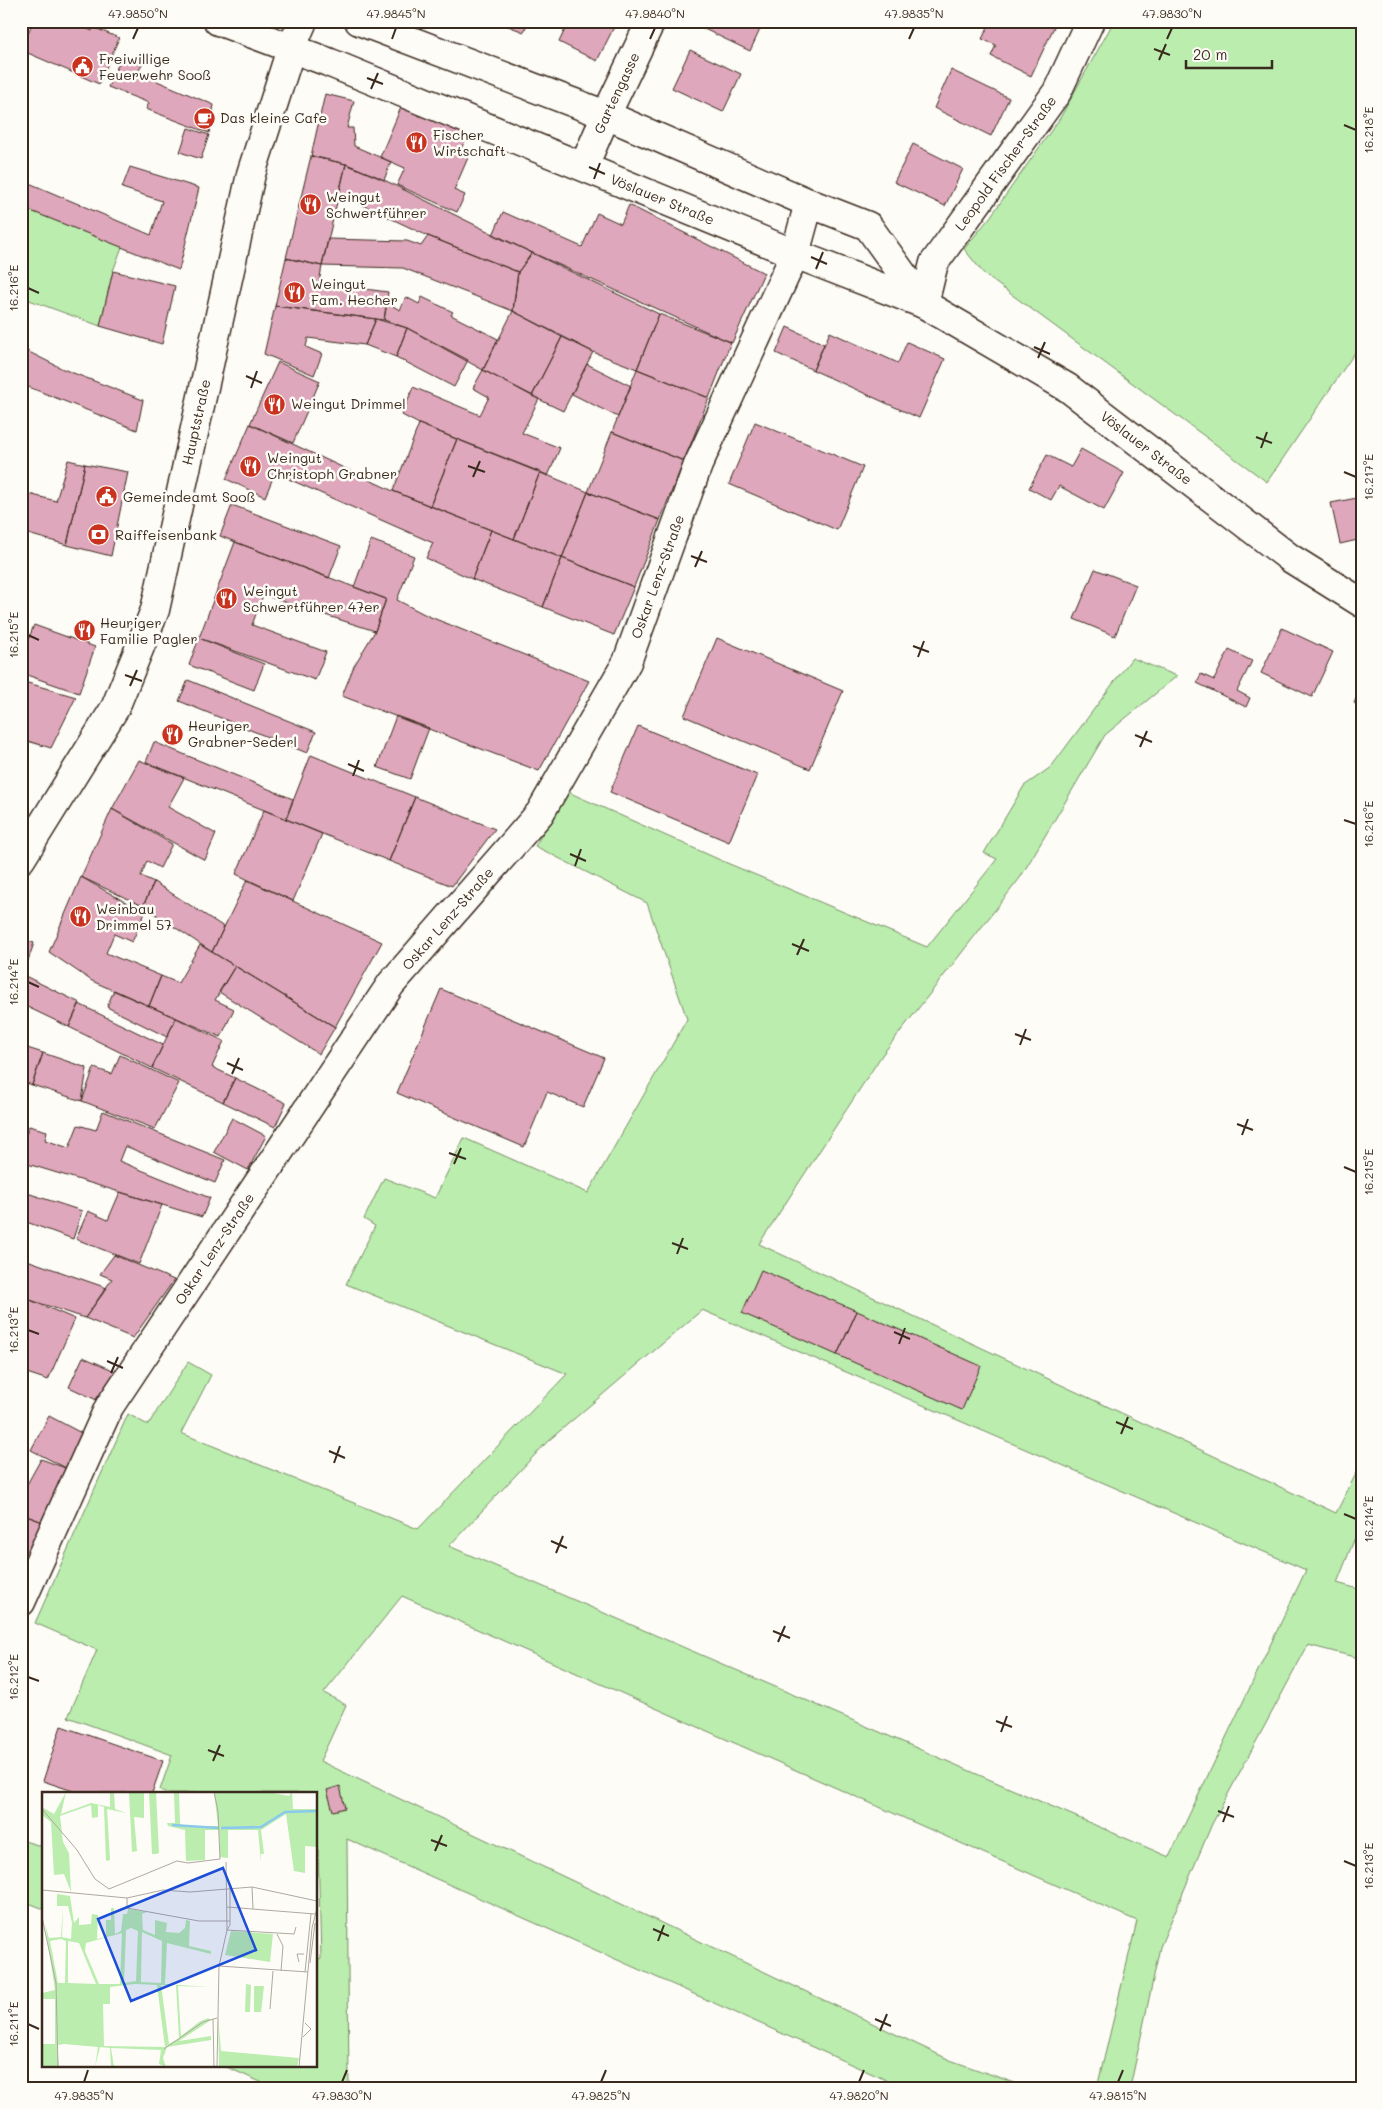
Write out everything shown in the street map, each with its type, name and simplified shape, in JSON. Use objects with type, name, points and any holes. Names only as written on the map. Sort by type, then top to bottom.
[{"type":"street","name":"Vöslauer Straße","points":[[218,21],[584,166],[795,254],[924,304],[1068,388],[1290,558],[1362,603]]},
{"type":"street","name":"Hauptstraße","points":[[21,859],[115,708],[155,610],[251,174],[290,49],[303,21]]},
{"type":"street","name":"Vöslauer Straße","points":[[359,21],[606,115],[809,203],[868,226],[924,304]]},
{"type":"street","name":"Gartengasse","points":[[584,166],[651,21]]},
{"type":"street","name":"Leopold Fischer-Straße","points":[[924,304],[934,263],[1056,92],[1090,21]]},
{"type":"street","name":"Oskar Lenz-Straße","points":[[21,1602],[109,1407],[391,984],[540,813],[627,662],[698,465],[795,254],[809,203]]},
{"type":"green space","points":[[1114,21],[1362,21],[1362,342],[1267,482],[985,275],[964,249],[991,216],[1060,118]]},
{"type":"green space","points":[[21,207],[122,247],[113,271],[100,326],[21,297]]},
{"type":"green space","points":[[1132,658],[1177,676],[1105,735],[1020,878],[882,1055],[759,1244],[1336,1513],[1362,1462],[1362,1520],[1337,1583],[1362,1590],[1362,1659],[1308,1645],[1212,1824],[1160,1947],[1130,2088],[1097,2088],[1137,1921],[402,1596],[324,1693],[346,1705],[320,1761],[950,2060],[1029,2088],[904,2088],[347,1839],[349,2088],[274,2088],[224,2066],[318,2066],[318,1958],[321,1959],[318,1792],[165,1792],[160,1790],[172,1755],[68,1717],[97,1650],[35,1623],[128,1414],[148,1425],[188,1362],[211,1375],[181,1433],[418,1529],[567,1374],[346,1284],[375,1226],[364,1219],[384,1178],[435,1198],[464,1138],[588,1193],[687,1019],[647,903],[535,846],[568,792],[727,863],[927,947],[997,859],[984,853],[1024,786],[1051,767]],"holes":[[[702,1310],[1306,1570],[1169,1857],[449,1546],[548,1441]]]},
{"type":"green space","points":[[21,1840],[42,1846],[42,1908],[21,1900]]},
{"type":"building","name":"Freiwillige Feuerwehr Sooß","points":[[33,21],[69,21],[92,31],[93,27],[119,38],[99,84],[21,50]]},
{"type":"building","points":[[501,21],[528,21],[524,32],[500,23]]},
{"type":"building","points":[[569,21],[617,21],[597,61],[559,42]]},
{"type":"building","points":[[702,21],[764,21],[750,51],[700,27]]},
{"type":"building","points":[[991,21],[1042,21],[1054,27],[1031,76],[991,56],[996,45],[982,39]]},
{"type":"building","points":[[690,50],[741,74],[723,112],[672,88]]},
{"type":"building","points":[[122,56],[142,64],[138,73],[214,105],[209,133],[146,109],[149,103],[108,87]]},
{"type":"building","points":[[951,70],[1009,98],[991,136],[934,108]]},
{"type":"building","points":[[325,94],[354,101],[347,128],[353,128],[354,146],[391,162],[384,180],[346,164],[311,156]]},
{"type":"building","points":[[402,105],[468,134],[461,149],[470,153],[454,190],[465,195],[457,212],[397,185],[405,168],[380,157]]},
{"type":"building","points":[[188,128],[209,135],[201,159],[180,152]]},
{"type":"building","points":[[913,144],[963,169],[945,206],[894,182]]},
{"type":"building","points":[[311,156],[346,164],[322,266],[286,258]]},
{"type":"building","points":[[346,164],[376,176],[532,253],[518,272],[428,236],[339,194]]},
{"type":"building","points":[[130,167],[199,188],[179,270],[21,207],[21,202],[29,183],[151,235],[162,201],[122,188]]},
{"type":"building","points":[[629,205],[764,273],[732,343],[493,235],[503,212],[582,247],[597,213],[621,224]]},
{"type":"building","points":[[428,236],[518,272],[513,311],[403,268],[322,266],[328,239],[407,241],[421,246]]},
{"type":"building","points":[[532,253],[659,314],[637,369],[593,352],[513,311],[518,272]]},
{"type":"building","points":[[286,258],[322,266],[319,283],[388,292],[384,320],[275,306]]},
{"type":"building","points":[[113,271],[175,286],[162,344],[100,326]]},
{"type":"building","points":[[406,297],[419,304],[422,297],[453,312],[451,315],[498,339],[483,370],[407,328],[384,320],[387,303],[400,310]]},
{"type":"building","points":[[275,306],[376,319],[365,345],[308,338],[306,347],[322,354],[314,375],[264,354]]},
{"type":"building","points":[[513,311],[562,337],[532,396],[483,370]]},
{"type":"building","points":[[659,314],[731,342],[709,398],[637,369]]},
{"type":"building","points":[[376,319],[407,328],[396,357],[365,345]]},
{"type":"building","points":[[787,327],[824,344],[813,370],[776,353]]},
{"type":"building","points":[[407,328],[468,360],[454,387],[396,357]]},
{"type":"building","points":[[830,332],[898,363],[907,342],[945,359],[919,418],[813,370]]},
{"type":"building","points":[[562,337],[593,352],[563,411],[532,396]]},
{"type":"building","points":[[21,348],[63,369],[143,400],[137,430],[21,384]]},
{"type":"building","points":[[278,362],[320,381],[293,443],[250,424]]},
{"type":"building","points":[[587,364],[631,386],[618,417],[572,394]]},
{"type":"building","points":[[637,369],[709,398],[684,461],[612,432]]},
{"type":"building","points":[[483,370],[539,399],[522,433],[560,448],[548,476],[419,424],[402,415],[413,387],[480,415],[489,397],[473,388]]},
{"type":"building","points":[[755,422],[863,467],[837,530],[729,484]]},
{"type":"building","points":[[250,424],[393,491],[491,530],[472,579],[426,558],[433,543],[275,473],[265,497],[226,479]]},
{"type":"building","points":[[419,424],[457,439],[430,506],[393,491]]},
{"type":"building","points":[[612,432],[684,461],[660,520],[588,492]]},
{"type":"building","points":[[457,439],[540,472],[514,539],[430,506]]},
{"type":"building","points":[[1081,449],[1124,473],[1104,510],[1059,486],[1051,500],[1029,488],[1047,455],[1071,467]]},
{"type":"building","points":[[68,460],[85,464],[67,545],[21,532],[21,492],[56,501]]},
{"type":"building","points":[[85,464],[128,472],[111,556],[67,545]]},
{"type":"building","points":[[540,472],[588,492],[562,558],[514,539]]},
{"type":"building","points":[[588,492],[660,520],[634,587],[562,558]]},
{"type":"building","points":[[1362,497],[1362,539],[1340,544],[1331,503]]},
{"type":"building","points":[[232,505],[341,546],[329,578],[220,536]]},
{"type":"building","points":[[491,530],[562,558],[543,607],[472,579]]},
{"type":"building","points":[[371,540],[414,556],[397,600],[428,616],[589,681],[539,771],[342,696],[354,666],[375,631],[386,599],[354,587]]},
{"type":"building","points":[[235,542],[386,599],[375,631],[263,595],[252,625],[326,652],[315,680],[199,638]]},
{"type":"building","points":[[562,558],[634,587],[614,635],[543,607]]},
{"type":"building","points":[[1095,569],[1136,585],[1115,636],[1074,619]]},
{"type":"building","points":[[34,625],[95,647],[79,693],[21,673],[21,658]]},
{"type":"building","points":[[1282,628],[1333,652],[1312,697],[1261,673]]},
{"type":"building","points":[[21,635],[28,637],[21,657]]},
{"type":"building","points":[[199,638],[264,664],[254,690],[189,665]]},
{"type":"building","points":[[717,638],[843,691],[810,769],[684,716]]},
{"type":"building","points":[[1229,650],[1252,661],[1237,691],[1250,698],[1246,707],[1197,683],[1201,674],[1214,680]]},
{"type":"building","points":[[188,680],[316,732],[307,753],[179,701]]},
{"type":"building","points":[[21,681],[76,697],[51,748],[21,739]]},
{"type":"building","points":[[1362,687],[1362,707],[1354,703]]},
{"type":"building","points":[[396,716],[429,728],[410,779],[377,767]]},
{"type":"building","points":[[638,726],[757,775],[729,842],[610,792]]},
{"type":"building","points":[[154,742],[293,799],[286,819],[146,762]]},
{"type":"building","points":[[311,755],[415,797],[389,861],[286,819]]},
{"type":"building","points":[[139,760],[184,778],[168,807],[216,834],[205,860],[112,809]]},
{"type":"building","points":[[415,797],[495,829],[452,886],[389,861]]},
{"type":"building","points":[[112,809],[172,844],[160,868],[147,861],[141,876],[154,882],[143,906],[81,877]]},
{"type":"building","points":[[264,810],[322,834],[293,901],[236,874]]},
{"type":"building","points":[[81,877],[145,913],[132,942],[114,934],[106,953],[161,976],[149,1006],[92,981],[49,952]]},
{"type":"building","points":[[247,880],[382,942],[335,1027],[212,952]]},
{"type":"building","points":[[154,882],[224,927],[212,952],[143,906]]},
{"type":"building","points":[[21,938],[34,943],[23,975],[21,974]]},
{"type":"building","points":[[200,945],[235,966],[215,1000],[234,1009],[221,1037],[149,1006],[161,976],[178,983]]},
{"type":"building","points":[[235,966],[335,1027],[319,1054],[219,992]]},
{"type":"building","points":[[21,974],[80,1003],[69,1027],[21,1004]]},
{"type":"building","points":[[441,989],[604,1058],[583,1107],[547,1092],[524,1147],[397,1093]]},
{"type":"building","points":[[114,990],[176,1018],[167,1037],[107,1007]]},
{"type":"building","points":[[79,1004],[163,1045],[152,1068],[69,1027]]},
{"type":"building","points":[[176,1018],[224,1041],[212,1067],[235,1078],[223,1102],[152,1068]]},
{"type":"building","points":[[21,1046],[43,1053],[32,1085],[21,1081]]},
{"type":"building","points":[[43,1053],[87,1068],[82,1101],[32,1085]]},
{"type":"building","points":[[120,1055],[179,1083],[155,1129],[82,1101],[94,1068],[112,1074]]},
{"type":"building","points":[[235,1078],[286,1103],[275,1127],[223,1102]]},
{"type":"building","points":[[103,1111],[225,1160],[215,1183],[125,1146],[119,1161],[210,1198],[202,1217],[21,1162],[21,1147],[29,1126],[47,1131],[45,1140],[69,1148],[78,1125],[96,1130]]},
{"type":"building","points":[[232,1118],[266,1136],[248,1170],[214,1152]]},
{"type":"building","points":[[21,1191],[82,1211],[73,1239],[21,1220]]},
{"type":"building","points":[[120,1192],[162,1205],[139,1264],[76,1239],[88,1211],[108,1220]]},
{"type":"building","points":[[114,1255],[174,1280],[133,1338],[85,1318],[112,1279],[100,1274]]},
{"type":"building","points":[[21,1258],[107,1288],[85,1318],[21,1297]]},
{"type":"building","points":[[761,1270],[857,1311],[837,1355],[742,1313]]},
{"type":"building","points":[[30,1300],[75,1319],[48,1380],[21,1371],[21,1320]]},
{"type":"building","points":[[857,1311],[981,1366],[962,1410],[837,1355]]},
{"type":"building","points":[[83,1357],[115,1371],[101,1402],[69,1387]]},
{"type":"building","points":[[49,1416],[85,1435],[68,1469],[31,1450]]},
{"type":"building","points":[[41,1459],[68,1469],[43,1522],[21,1514],[21,1486],[25,1488]]},
{"type":"building","points":[[21,1514],[43,1522],[26,1560],[21,1558]]},
{"type":"building","points":[[61,1726],[163,1761],[152,1792],[76,1792],[43,1781]]},
{"type":"building","points":[[340,1786],[345,1808],[333,1811],[327,1790]]},
{"type":"place","name":"Freiwillige Feuerwehr Sooß","points":[[83,67]]},
{"type":"place","name":"Das kleine Cafe","points":[[204,118]]},
{"type":"place","name":"Fischer Wirtschaft","points":[[417,143]]},
{"type":"place","name":"Weingut Schwertführer","points":[[310,205]]},
{"type":"place","name":"Weingut Fam. Hecher","points":[[295,292]]},
{"type":"place","name":"Weingut Drimmel","points":[[275,404]]},
{"type":"place","name":"Weingut Christoph Grabner","points":[[251,466]]},
{"type":"place","name":"Gemeindeamt Sooß","points":[[107,497]]},
{"type":"place","name":"Raiffeisenbank","points":[[99,535]]},
{"type":"place","name":"Weingut Schwertführer 47er","points":[[227,599]]},
{"type":"place","name":"Heuriger Familie Pagler","points":[[84,631]]},
{"type":"place","name":"Heuriger Grabner-Sederl","points":[[172,734]]},
{"type":"place","name":"Weinbau Drimmel 57","points":[[80,917]]}]
